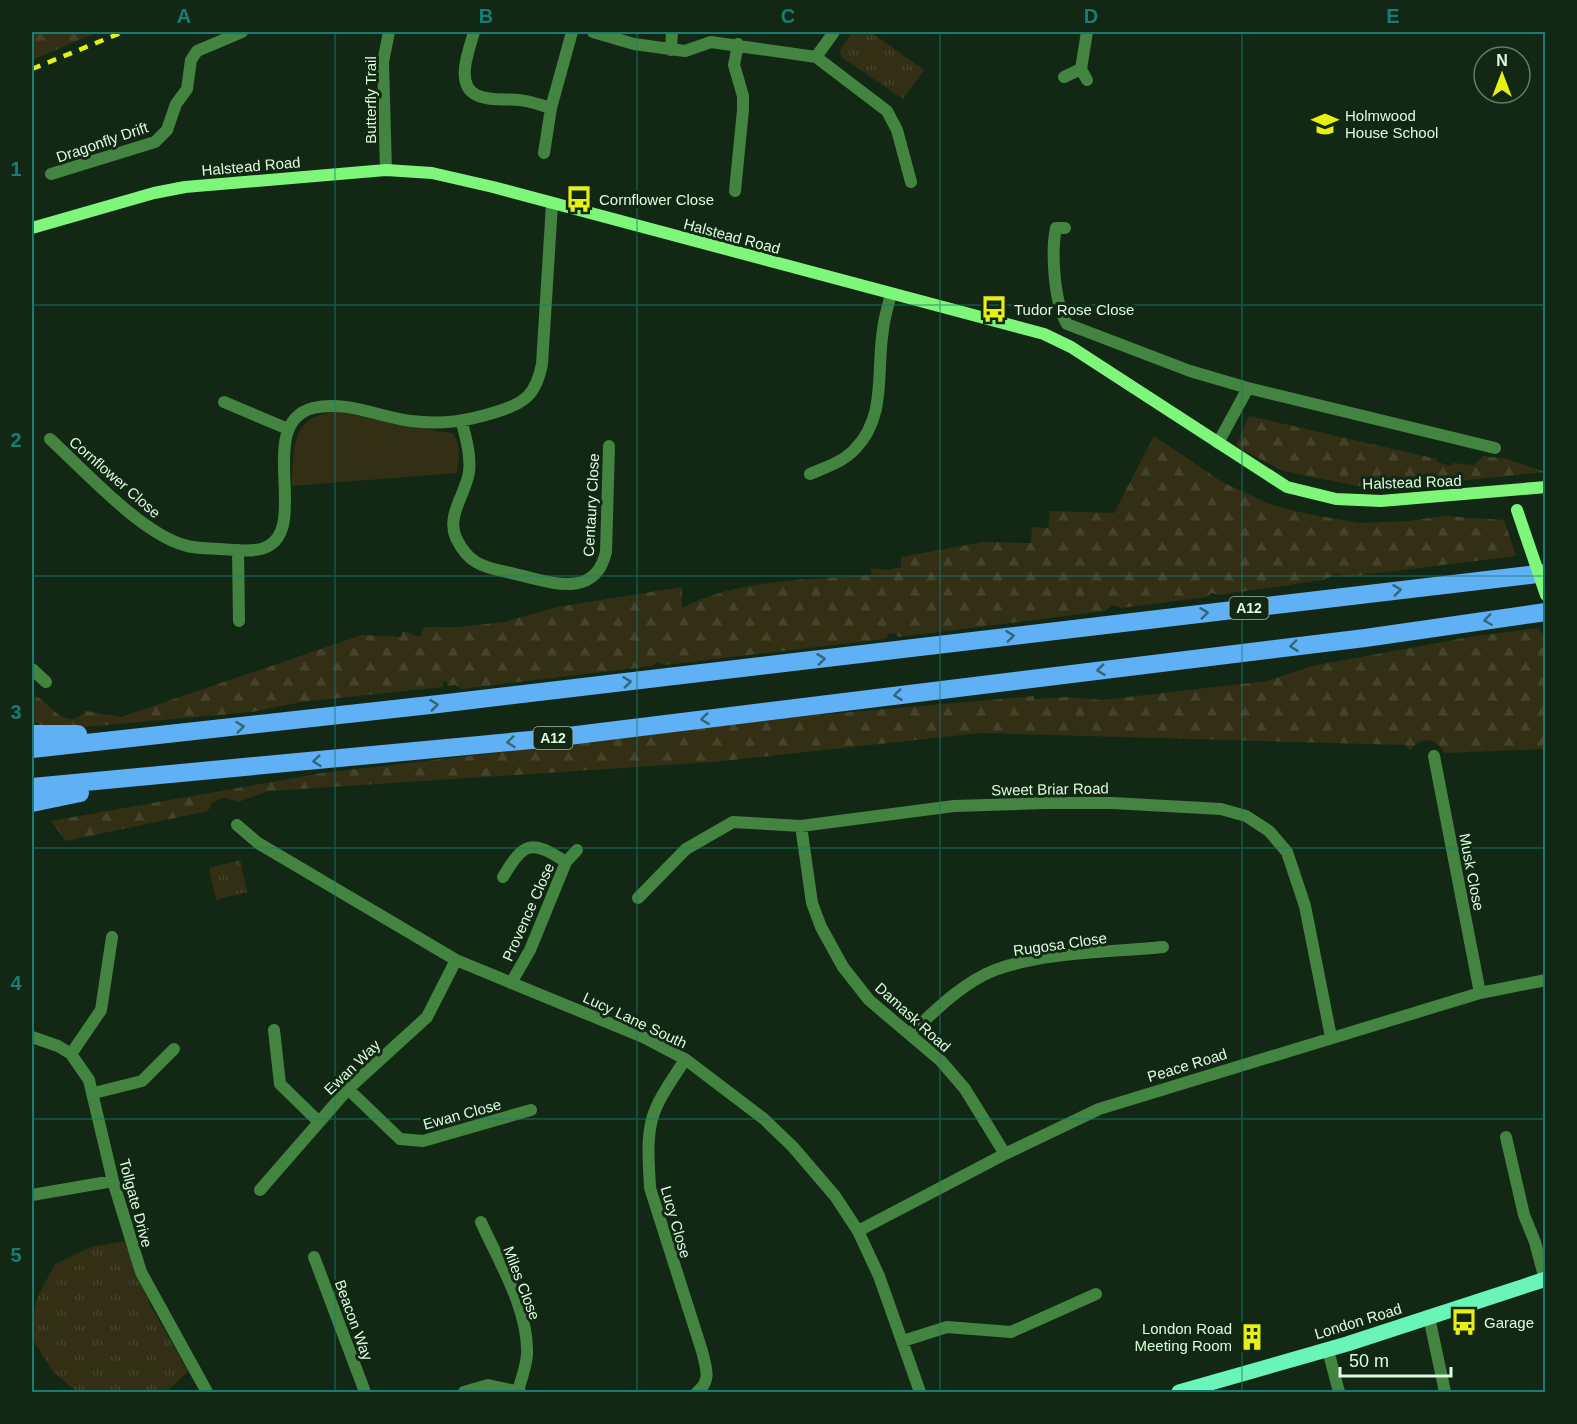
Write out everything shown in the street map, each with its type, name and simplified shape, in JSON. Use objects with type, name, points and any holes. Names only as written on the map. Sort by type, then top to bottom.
[{"type":"highway","name":"A12","points":[[32,749],[1545,573]]},
{"type":"highway","name":"A12","points":[[32,787],[552,738],[1353,639],[1545,612]]},
{"type":"highway","name":"A12","points":[[32,734],[182,733]]},
{"type":"highway","name":"A12","points":[[32,803],[149,777]]},
{"type":"main road","name":"London Road","points":[[1179,1392],[1328,1350],[1545,1280]]},
{"type":"street","name":"Dragonfly Drift","points":[[51,174],[154,142],[167,130],[176,104],[187,90],[191,60],[197,51],[242,32]]},
{"type":"street","name":"Butterfly Trail","points":[[386,170],[383,62],[389,32]]},
{"type":"street","points":[[474,32],[465,68],[465,77],[473,93],[481,98],[528,101],[550,108]]},
{"type":"street","points":[[544,153],[550,108],[572,32]]},
{"type":"street","points":[[593,32],[618,41],[671,50],[685,51],[711,42],[738,44],[816,57],[887,111],[897,130],[910,182]]},
{"type":"street","points":[[671,50],[672,32]]},
{"type":"street","points":[[816,57],[834,32]]},
{"type":"street","points":[[1087,32],[1081,69],[1087,80]]},
{"type":"street","points":[[735,191],[743,110],[734,65],[738,44]]},
{"type":"street","points":[[1064,77],[1081,69]]},
{"type":"street","name":"Halstead Road","points":[[32,228],[154,193],[185,187],[386,170],[432,173],[1044,334],[1071,347],[1287,487],[1336,499],[1381,501],[1512,492],[1545,487]]},
{"type":"street","points":[[224,402],[288,429],[296,418],[309,409],[325,405],[411,421],[462,423],[514,406],[531,395],[538,382],[542,364],[552,204]]},
{"type":"street","points":[[1065,228],[1056,228],[1053,243],[1060,312],[1067,324],[1190,371],[1248,388],[1495,448]]},
{"type":"street","points":[[810,474],[839,462],[854,450],[874,420],[880,392],[882,331],[891,294]]},
{"type":"street","points":[[1218,443],[1248,388]]},
{"type":"street","name":"Centaury Close","points":[[462,423],[468,447],[469,472],[454,514],[453,530],[457,539],[475,562],[551,584],[575,584],[593,578],[603,567],[606,552],[609,446]]},
{"type":"street","name":"Cornflower Close","points":[[50,440],[145,526],[165,538],[186,546],[238,550],[263,549],[276,538],[284,523],[285,444],[288,429]]},
{"type":"street","points":[[1512,492],[1545,595]]},
{"type":"street","points":[[238,550],[239,621]]},
{"type":"street","points":[[32,669],[46,682]]},
{"type":"street","name":"Musk Close","points":[[1434,756],[1480,993]]},
{"type":"street","name":"Sweet Briar Road","points":[[638,898],[686,849],[733,822],[801,826],[954,806],[1046,802],[1221,809],[1246,816],[1269,831],[1287,852],[1298,880],[1331,1037]]},
{"type":"street","name":"Lucy Lane South","points":[[237,825],[258,843],[456,960],[644,1037],[685,1059],[764,1119],[793,1147],[835,1196],[858,1231],[879,1276],[920,1392]]},
{"type":"street","name":"Damask Road","points":[[801,826],[812,903],[821,927],[843,967],[869,1000],[941,1060],[965,1089],[1005,1154]]},
{"type":"street","name":"Provence Close","points":[[503,877],[518,853],[529,847],[545,848],[566,862],[530,950],[511,983]]},
{"type":"street","points":[[566,862],[577,850]]},
{"type":"street","points":[[71,1054],[101,1010],[112,937]]},
{"type":"street","name":"Rugosa Close","points":[[910,1034],[948,999],[995,970],[1034,960],[1163,947]]},
{"type":"street","name":"Ewan Way","points":[[260,1190],[348,1089],[427,1017],[456,960]]},
{"type":"street","name":"Peace Road","points":[[858,1231],[1005,1154],[1099,1109],[1480,993],[1545,980]]},
{"type":"street","points":[[274,1030],[280,1084],[319,1122]]},
{"type":"street","name":"Tollgate Drive","points":[[32,1037],[58,1046],[71,1054],[89,1080],[94,1093],[113,1181],[141,1272],[207,1392]]},
{"type":"street","points":[[94,1093],[142,1081],[174,1049]]},
{"type":"street","name":"Lucy Close","points":[[685,1059],[655,1109],[650,1135],[649,1166],[650,1188],[708,1378],[704,1387],[697,1392]]},
{"type":"street","name":"Ewan Close","points":[[348,1089],[400,1139],[423,1141],[531,1110]]},
{"type":"street","points":[[1506,1137],[1524,1215],[1535,1242],[1545,1280]]},
{"type":"street","points":[[32,1195],[113,1181]]},
{"type":"street","name":"Miles Close","points":[[481,1222],[519,1311],[526,1334],[527,1357],[519,1392]]},
{"type":"street","name":"Beacon Way","points":[[314,1257],[365,1392]]},
{"type":"street","points":[[903,1341],[947,1327],[1011,1332],[1096,1294]]},
{"type":"street","points":[[1429,1317],[1444,1392]]},
{"type":"street","points":[[1328,1350],[1339,1392]]},
{"type":"street","points":[[464,1392],[488,1385],[519,1392]]},
{"type":"green space","points":[[32,32],[98,32],[32,60]]},
{"type":"green space","points":[[852,32],[871,32],[924,70],[903,99],[841,57],[840,51]]},
{"type":"green space","points":[[341,412],[410,427],[452,433],[459,446],[457,473],[292,486],[293,458],[298,434],[312,418]]},
{"type":"green space","points":[[1249,416],[1437,459],[1437,462],[1451,466],[1453,463],[1474,465],[1483,456],[1507,459],[1545,472],[1409,486],[1357,486],[1283,471],[1236,446]]},
{"type":"green space","points":[[1154,436],[1222,482],[1272,505],[1308,514],[1359,523],[1410,521],[1442,516],[1504,520],[1516,556],[1346,577],[1338,573],[1323,580],[1219,595],[1211,593],[1207,597],[1121,608],[1113,605],[1105,611],[899,637],[895,633],[889,634],[885,639],[665,665],[657,662],[653,666],[461,689],[455,685],[447,686],[447,682],[443,682],[443,687],[301,702],[252,712],[40,731],[39,723],[32,724],[32,695],[63,717],[70,719],[86,711],[121,717],[362,635],[401,637],[403,631],[420,637],[424,627],[460,627],[504,622],[557,607],[682,587],[682,608],[704,598],[751,586],[775,582],[872,575],[871,568],[887,570],[901,567],[901,557],[983,542],[1031,543],[1032,527],[1048,528],[1050,511],[1114,513]]},
{"type":"green space","points":[[1539,628],[1545,639],[1545,749],[1444,753],[1437,744],[1428,740],[1418,743],[1410,751],[1405,745],[980,733],[713,762],[269,791],[238,802],[223,797],[212,803],[208,811],[66,841],[51,821],[322,773],[816,715],[1034,696],[1034,699],[1067,697],[1102,700],[1267,681],[1312,666],[1475,636]]},
{"type":"green space","points":[[240,860],[247,892],[216,900],[209,868]]},
{"type":"green space","points":[[125,1241],[150,1305],[188,1371],[170,1389],[158,1392],[77,1392],[54,1373],[34,1341],[32,1318],[37,1298],[55,1264],[91,1247]]},
{"type":"railway","points":[[32,69],[123,32]]},
{"type":"place","name":"Holmwood House School","points":[[1325,124]]},
{"type":"place","name":"Cornflower Close","points":[[579,199]]},
{"type":"place","name":"Tudor Rose Close","points":[[994,309]]},
{"type":"place","name":"Garage","points":[[1464,1322]]},
{"type":"place","name":"London Road Meeting Room","points":[[1252,1337]]}]
